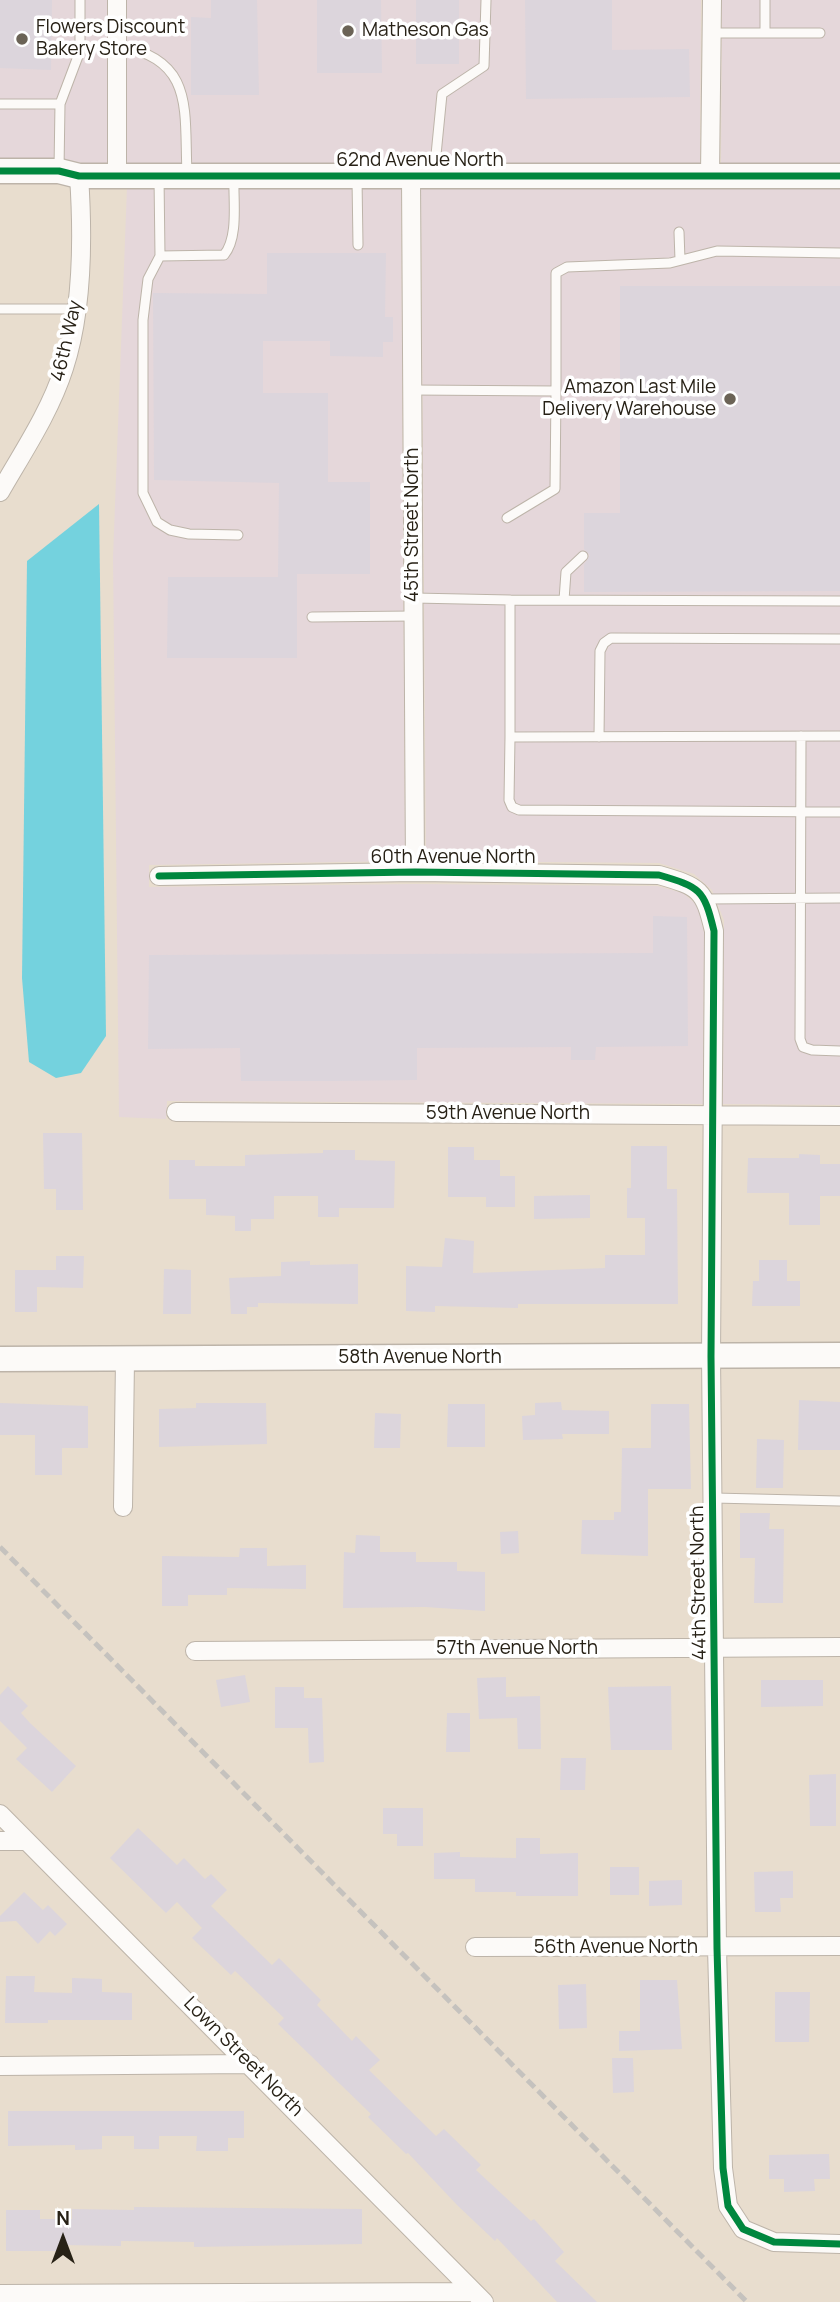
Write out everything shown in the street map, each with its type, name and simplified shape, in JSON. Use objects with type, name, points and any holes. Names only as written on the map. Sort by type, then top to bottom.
[{"type":"street","points":[[117,0],[117,175]]},
{"type":"street","points":[[710,176],[712,0]]},
{"type":"street","name":"62nd Avenue North","points":[[0,171],[159,176],[840,176]]},
{"type":"street","name":"46th Way","points":[[0,492],[52,399],[65,366],[79,288],[69,173]]},
{"type":"street","name":"45th Street North","points":[[415,872],[412,390],[423,177]]},
{"type":"street","name":"60th Avenue North","points":[[159,876],[415,872],[659,875],[688,883],[706,899]]},
{"type":"street","name":"44th Street North","points":[[706,899],[714,931],[711,1356],[717,1948],[723,2168],[728,2206],[743,2229],[774,2242],[840,2244]]},
{"type":"street","name":"59th Avenue North","points":[[176,1112],[840,1116]]},
{"type":"street","name":"58th Avenue North","points":[[0,1359],[840,1355]]},
{"type":"street","points":[[123,1507],[125,1360]]},
{"type":"street","name":"57th Avenue North","points":[[195,1651],[840,1647]]},
{"type":"street","name":"Lown Street North","points":[[0,1814],[479,2297]]},
{"type":"street","points":[[0,1841],[26,1841]]},
{"type":"street","name":"56th Avenue North","points":[[475,1947],[840,1947]]},
{"type":"street","points":[[0,2066],[250,2064]]},
{"type":"street","points":[[0,2294],[479,2297]]},
{"type":"lane","points":[[69,173],[60,104],[80,51],[80,0]]},
{"type":"lane","points":[[423,177],[442,94],[484,66],[486,0]]},
{"type":"lane","points":[[765,0],[765,33]]},
{"type":"lane","points":[[711,33],[820,33]]},
{"type":"lane","points":[[117,45],[141,50],[166,66],[179,81],[184,104],[187,176]]},
{"type":"lane","points":[[0,104],[60,104]]},
{"type":"lane","points":[[159,176],[160,256],[148,279],[143,320],[143,493],[157,522],[170,530],[189,534],[238,535]]},
{"type":"lane","points":[[160,256],[224,255],[230,247],[232,234],[234,176]]},
{"type":"lane","points":[[358,177],[358,245]]},
{"type":"lane","points":[[679,232],[680,260]]},
{"type":"lane","points":[[507,519],[555,488],[556,273],[566,267],[680,260],[717,251],[840,253]]},
{"type":"lane","points":[[0,309],[75,309]]},
{"type":"lane","points":[[412,390],[556,391]]},
{"type":"lane","points":[[564,600],[566,572],[583,556]]},
{"type":"lane","points":[[414,598],[840,601]]},
{"type":"lane","points":[[509,600],[509,800],[512,807],[519,810],[840,811]]},
{"type":"lane","points":[[312,617],[414,616]]},
{"type":"lane","points":[[599,737],[600,651],[604,643],[611,638],[840,639]]},
{"type":"lane","points":[[802,736],[800,1039],[803,1046],[812,1050],[840,1051]]},
{"type":"lane","points":[[510,737],[840,736]]},
{"type":"lane","points":[[706,899],[840,898]]},
{"type":"lane","points":[[714,1498],[840,1501]]},
{"type":"shaded area","points":[[0,0],[107,0],[107,164],[0,159]]},
{"type":"shaded area","points":[[127,0],[701,0],[700,164],[127,164]]},
{"type":"shaded area","points":[[722,0],[840,0],[840,164],[721,164]]},
{"type":"shaded area","points":[[127,187],[401,188],[405,861],[149,865],[149,887],[415,884],[657,886],[683,893],[697,905],[704,932],[703,1104],[167,1101],[166,1119],[119,1117],[113,558]]},
{"type":"shaded area","points":[[840,187],[840,1105],[723,1104],[724,920],[712,890],[694,874],[659,863],[426,861],[421,189]]},
{"type":"water","points":[[99,504],[106,1036],[81,1073],[56,1078],[29,1062],[22,978],[27,561]]},
{"type":"building","points":[[0,0],[52,0],[51,70],[0,68]]},
{"type":"building","points":[[211,0],[257,0],[259,95],[191,95],[191,17],[211,18]]},
{"type":"building","points":[[317,0],[381,0],[382,73],[317,73]]},
{"type":"building","points":[[416,0],[459,0],[459,64],[416,64]]},
{"type":"building","points":[[525,0],[612,0],[612,50],[689,49],[690,97],[526,99]]},
{"type":"building","points":[[267,253],[386,253],[385,317],[393,317],[393,342],[383,342],[383,357],[330,356],[330,341],[263,341],[263,393],[328,393],[328,482],[370,482],[370,574],[297,574],[297,658],[167,658],[168,577],[278,577],[279,483],[154,480],[153,293],[267,294]]},
{"type":"building","name":"Amazon Last Mile Delivery Warehouse","points":[[620,286],[840,286],[840,591],[584,592],[584,565],[590,555],[584,549],[584,513],[620,513]]},
{"type":"building","points":[[653,916],[687,917],[688,1046],[596,1047],[595,1060],[571,1060],[571,1047],[417,1048],[417,1080],[330,1081],[241,1081],[240,1048],[148,1049],[149,955],[653,953]]},
{"type":"building","points":[[43,1133],[82,1133],[83,1210],[56,1210],[56,1189],[44,1189]]},
{"type":"building","points":[[631,1146],[667,1146],[667,1189],[677,1189],[678,1304],[518,1304],[518,1308],[435,1306],[435,1312],[406,1311],[406,1266],[442,1267],[445,1238],[474,1241],[473,1273],[605,1268],[605,1255],[645,1255],[645,1218],[627,1218],[627,1188],[631,1188]]},
{"type":"building","points":[[448,1147],[474,1147],[474,1160],[500,1160],[500,1176],[515,1176],[515,1207],[486,1207],[486,1197],[448,1197]]},
{"type":"building","points":[[323,1150],[355,1150],[355,1160],[395,1161],[394,1208],[339,1208],[339,1217],[318,1217],[318,1196],[274,1196],[274,1219],[251,1219],[251,1231],[235,1231],[235,1216],[206,1215],[206,1199],[169,1199],[169,1160],[195,1160],[195,1166],[245,1166],[245,1155],[323,1153]]},
{"type":"building","points":[[799,1154],[820,1155],[820,1164],[840,1164],[840,1196],[820,1196],[820,1225],[789,1225],[789,1193],[747,1193],[748,1158],[799,1158]]},
{"type":"building","points":[[590,1195],[590,1218],[534,1219],[534,1196]]},
{"type":"building","points":[[56,1256],[84,1256],[83,1288],[37,1287],[37,1312],[15,1312],[15,1270],[56,1270]]},
{"type":"building","points":[[759,1260],[787,1260],[787,1281],[800,1281],[800,1306],[752,1306],[753,1281],[759,1281]]},
{"type":"building","points":[[310,1261],[310,1265],[358,1264],[358,1304],[258,1303],[258,1307],[247,1307],[247,1314],[231,1314],[229,1278],[281,1276],[281,1262]]},
{"type":"building","points":[[164,1269],[191,1270],[191,1314],[163,1314]]},
{"type":"building","points":[[799,1400],[840,1402],[840,1450],[798,1450]]},
{"type":"building","points":[[561,1402],[562,1410],[609,1411],[609,1434],[562,1434],[563,1439],[523,1440],[522,1416],[535,1415],[535,1403]]},
{"type":"building","points":[[0,1403],[88,1406],[88,1448],[62,1448],[62,1475],[35,1475],[35,1435],[0,1435]]},
{"type":"building","points":[[196,1403],[266,1403],[267,1444],[159,1447],[159,1409],[196,1408]]},
{"type":"building","points":[[448,1404],[485,1404],[485,1447],[447,1447]]},
{"type":"building","points":[[651,1404],[689,1404],[691,1489],[648,1489],[648,1556],[581,1554],[582,1520],[614,1520],[614,1512],[621,1512],[622,1448],[651,1448]]},
{"type":"building","points":[[375,1413],[401,1414],[400,1448],[374,1448]]},
{"type":"building","points":[[757,1439],[784,1440],[783,1488],[756,1488]]},
{"type":"building","points":[[740,1513],[770,1513],[769,1529],[784,1529],[783,1603],[754,1603],[755,1558],[740,1558]]},
{"type":"building","points":[[518,1531],[519,1553],[501,1554],[500,1532]]},
{"type":"building","points":[[356,1535],[380,1536],[380,1552],[416,1552],[416,1562],[457,1562],[457,1571],[485,1572],[485,1611],[425,1607],[343,1608],[344,1552],[355,1553]]},
{"type":"building","points":[[240,1548],[267,1548],[267,1566],[306,1565],[306,1589],[227,1588],[227,1595],[188,1595],[188,1606],[162,1606],[162,1556],[239,1557]]},
{"type":"building","points":[[245,1675],[250,1702],[221,1707],[216,1680]]},
{"type":"building","points":[[506,1677],[506,1697],[540,1696],[541,1749],[518,1749],[517,1718],[479,1719],[477,1678]]},
{"type":"building","points":[[761,1680],[823,1680],[823,1706],[761,1707]]},
{"type":"building","points":[[8,1686],[28,1706],[21,1713],[76,1766],[52,1792],[16,1759],[27,1748],[0,1721],[0,1695]]},
{"type":"building","points":[[671,1686],[672,1750],[611,1750],[608,1687]]},
{"type":"building","points":[[275,1687],[304,1687],[304,1698],[322,1698],[324,1762],[309,1763],[308,1728],[275,1728]]},
{"type":"building","points":[[447,1713],[470,1713],[470,1752],[446,1752]]},
{"type":"building","points":[[561,1758],[586,1758],[585,1790],[560,1790]]},
{"type":"building","points":[[836,1774],[836,1826],[810,1826],[809,1775]]},
{"type":"building","points":[[383,1808],[423,1808],[423,1846],[397,1846],[397,1834],[383,1834]]},
{"type":"building","points":[[138,1828],[177,1865],[184,1858],[205,1879],[211,1874],[227,1890],[211,1906],[272,1965],[279,1958],[321,2000],[317,2005],[352,2041],[356,2036],[380,2060],[369,2070],[436,2136],[444,2129],[481,2165],[476,2170],[531,2221],[534,2219],[564,2252],[555,2261],[597,2302],[557,2302],[497,2238],[495,2241],[457,2205],[408,2153],[368,2117],[371,2114],[278,2024],[284,2018],[235,1971],[231,1975],[192,1938],[202,1928],[177,1902],[166,1913],[110,1858]]},
{"type":"building","points":[[516,1838],[540,1838],[540,1854],[578,1853],[578,1896],[516,1896],[516,1892],[475,1892],[475,1879],[434,1879],[434,1853],[460,1852],[460,1857],[516,1858]]},
{"type":"building","points":[[610,1867],[639,1867],[639,1895],[610,1895]]},
{"type":"building","points":[[793,1871],[793,1898],[780,1898],[781,1912],[755,1912],[754,1872]]},
{"type":"building","points":[[682,1880],[682,1905],[649,1906],[649,1881]]},
{"type":"building","points":[[24,1892],[43,1910],[48,1905],[67,1924],[55,1936],[50,1931],[38,1944],[16,1921],[0,1922],[0,1916]]},
{"type":"building","points":[[6,1976],[35,1976],[34,1992],[72,1993],[72,1978],[102,1979],[102,1992],[132,1993],[132,2020],[5,2023]]},
{"type":"building","points":[[640,1980],[677,1980],[682,2049],[619,2051],[619,2031],[640,2031]]},
{"type":"building","points":[[586,1984],[587,2028],[559,2029],[558,1985]]},
{"type":"building","points":[[775,1992],[810,1992],[809,2042],[775,2042]]},
{"type":"building","points":[[612,2058],[633,2058],[634,2092],[613,2093]]},
{"type":"building","points":[[8,2111],[244,2111],[244,2138],[228,2138],[228,2151],[196,2151],[197,2136],[159,2136],[159,2149],[134,2149],[134,2136],[102,2136],[102,2149],[75,2150],[75,2145],[8,2146]]},
{"type":"building","points":[[829,2154],[830,2179],[814,2179],[815,2191],[784,2192],[784,2179],[769,2179],[769,2155]]},
{"type":"building","points":[[134,2207],[362,2209],[362,2244],[194,2247],[194,2242],[121,2241],[121,2246],[63,2245],[63,2251],[6,2251],[6,2210],[40,2210],[40,2219],[72,2219],[72,2209],[134,2210]]},
{"type":"railway","points":[[0,1547],[747,2302]]},
{"type":"cycle path","points":[[0,171],[59,171],[79,176],[840,176]]},
{"type":"cycle path","points":[[159,876],[415,872],[659,875],[692,887],[707,906],[714,931],[711,1356],[717,1948],[723,2168],[728,2206],[743,2229],[774,2242],[840,2244]]},
{"type":"place","name":"Matheson Gas","points":[[348,31]]},
{"type":"place","name":"Flowers Discount Bakery Store","points":[[22,39]]},
{"type":"place","name":"Amazon Last Mile Delivery Warehouse","points":[[730,399]]}]
